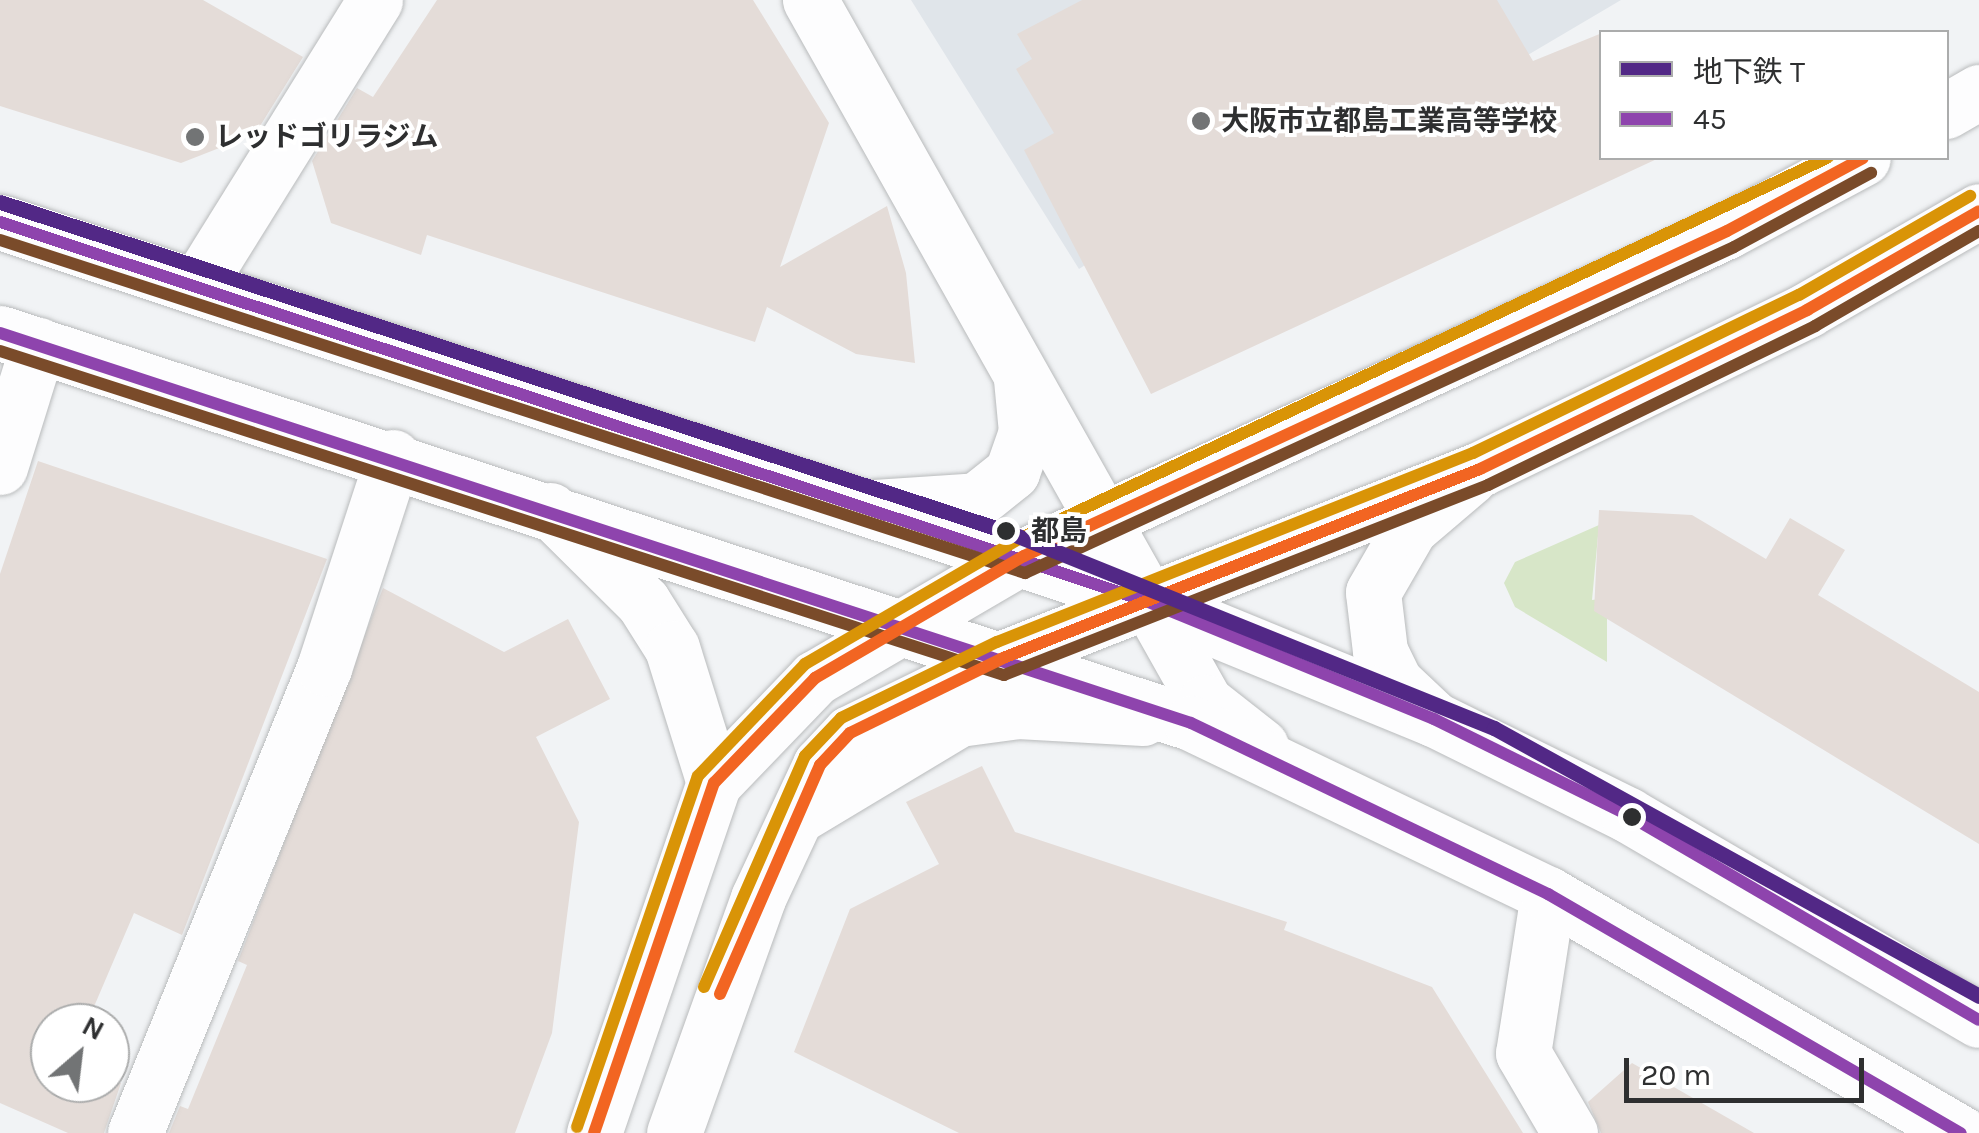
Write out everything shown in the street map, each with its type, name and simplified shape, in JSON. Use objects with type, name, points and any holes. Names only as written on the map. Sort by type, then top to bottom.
[{"type":"main road","points":[[200,283],[375,0]]},
{"type":"main road","points":[[810,0],[1205,702],[1285,765]]},
{"type":"main road","points":[[1949,109],[1979,92]]},
{"type":"main road","points":[[594,1133],[714,783],[815,678],[900,622],[1024,556],[1727,231],[1858,160]]},
{"type":"main road","points":[[674,1133],[732,960],[820,766],[850,733],[1003,658],[1480,469],[1808,310],[1979,211]]},
{"type":"main road","points":[[0,222],[200,283],[1024,556],[1146,601],[1434,719],[1628,814],[1979,1020]]},
{"type":"main road","points":[[0,467],[19,339],[542,503],[900,622],[1190,722],[1285,765],[1548,894],[1961,1133]]},
{"type":"main road","points":[[872,506],[977,500],[1012,472],[1026,432],[1020,371]]},
{"type":"main road","points":[[135,1133],[324,668],[394,457]]},
{"type":"main road","points":[[1434,719],[1395,682],[1380,652],[1373,592],[1410,528],[1480,469]]},
{"type":"main road","points":[[542,503],[643,602],[672,648],[714,783]]},
{"type":"main road","points":[[800,814],[960,719],[1018,710],[1190,722]]},
{"type":"main road","points":[[1548,894],[1523,1053],[1570,1133]]},
{"type":"shaded area","name":"大阪市立都島工業高等学校","points":[[911,0],[1621,0],[1187,256],[1161,215],[1079,269]]},
{"type":"green space","points":[[1599,525],[1592,600],[1607,598],[1607,662],[1515,607],[1504,583],[1515,562]]},
{"type":"building","points":[[0,0],[203,0],[303,57],[255,134],[181,163],[0,106]]},
{"type":"building","points":[[437,0],[753,0],[829,123],[780,267],[887,206],[906,273],[915,363],[856,354],[767,307],[755,342],[427,235],[421,255],[331,223],[312,161],[357,88],[373,97]]},
{"type":"building","points":[[1082,0],[1497,0],[1533,61],[1599,34],[1599,160],[1655,160],[1151,394],[1024,150],[1054,133],[1016,69],[1032,59],[1017,34]]},
{"type":"building","points":[[38,461],[327,559],[182,935],[134,913],[96,1003],[30,1003],[30,1103],[114,1103],[104,1133],[68,1133],[0,1103],[0,574]]},
{"type":"building","points":[[1599,510],[1692,515],[1766,559],[1790,518],[1845,550],[1818,595],[1979,692],[1979,844],[1594,611]]},
{"type":"building","points":[[383,588],[504,652],[568,619],[610,699],[536,737],[579,822],[552,1033],[515,1133],[169,1133],[180,1106],[188,1109],[247,965],[238,961]]},
{"type":"building","points":[[982,766],[1015,832],[1287,922],[1284,930],[1432,987],[1523,1133],[959,1133],[794,1052],[850,909],[939,864],[906,802]]},
{"type":"building","points":[[1632,1063],[1754,1133],[1601,1133],[1588,1102]]},
{"type":"metro line","name":"T","points":[[0,202],[1008,532],[1494,728],[1979,996]]},
{"type":"transit line","points":[[577,1127],[698,776],[805,664],[1017,540],[1823,160]]},
{"type":"transit line","points":[[594,1133],[714,783],[815,678],[1024,556],[1727,231],[1859,160]]},
{"type":"transit line","points":[[0,240],[1025,573],[1734,247],[1871,173]]},
{"type":"transit line","points":[[704,987],[805,756],[841,718],[997,642],[1473,453],[1799,295],[1970,196]]},
{"type":"transit line","points":[[720,994],[820,765],[850,733],[1003,658],[1480,469],[1807,310],[1979,211]]},
{"type":"transit line","name":"45","points":[[0,222],[1146,601],[1434,719],[1628,815],[1979,1020]]},
{"type":"transit line","points":[[0,351],[1004,675],[1488,485],[1815,326],[1979,231]]},
{"type":"transit line","name":"45","points":[[0,333],[1191,723],[1548,894],[1961,1133]]},
{"type":"place","name":"大阪市立都島工業高等学校","points":[[1201,121]]},
{"type":"place","name":"レッドゴリラジム","points":[[195,137]]},
{"type":"place","name":"都島","points":[[1006,531]]}]
